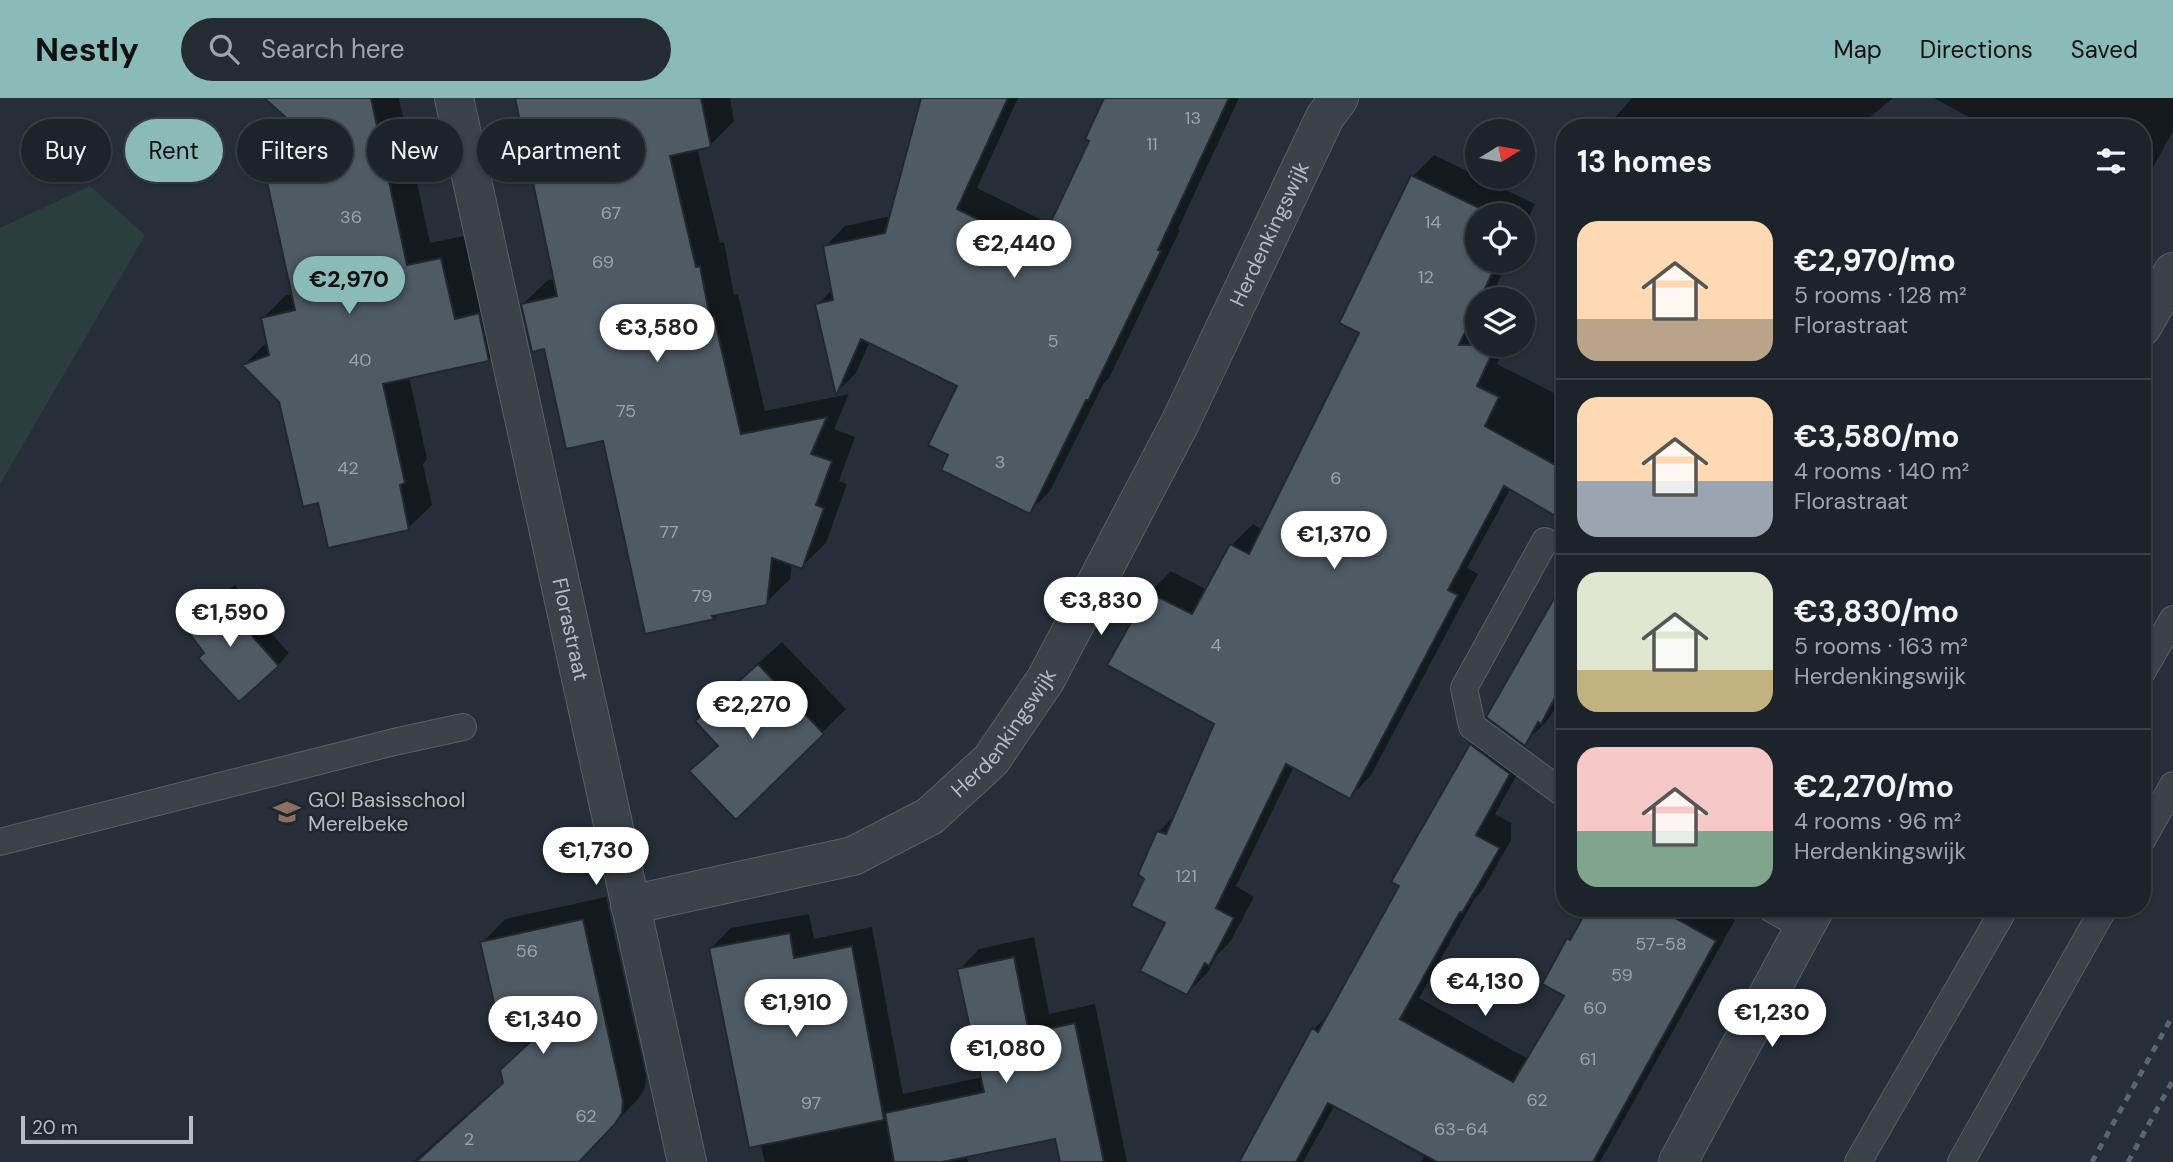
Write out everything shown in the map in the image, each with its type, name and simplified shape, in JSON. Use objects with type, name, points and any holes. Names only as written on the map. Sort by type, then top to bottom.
[{"type":"street","name":"Florastraat","points":[[454,98],[687,1162]]},
{"type":"street","name":"Herdenkingswijk","points":[[630,905],[853,856],[930,816],[991,760],[1046,679],[1180,423],[1325,117],[1339,98]]},
{"type":"street","points":[[2151,311],[2173,272]]},
{"type":"street","points":[[1678,1162],[1810,918]]},
{"type":"lane","points":[[1545,541],[1464,688],[1472,726],[1556,788]]},
{"type":"lane","points":[[2151,657],[2173,619]]},
{"type":"lane","points":[[0,842],[463,726]]},
{"type":"lane","points":[[2151,824],[2173,785]]},
{"type":"lane","points":[[1858,1162],[2000,917]]},
{"type":"lane","points":[[1961,1162],[2099,917]]},
{"type":"shaded area","points":[[90,186],[145,235],[0,484],[0,228]]},
{"type":"building","points":[[264,98],[371,98],[376,119],[367,119],[367,182],[389,182],[407,265],[441,258],[455,319],[479,313],[489,361],[383,384],[405,483],[400,485],[409,530],[328,548],[318,503],[303,507],[279,402],[242,365],[269,355],[261,318],[295,310],[267,182],[353,182],[353,119],[287,119]]},
{"type":"building","points":[[515,98],[701,98],[711,147],[670,156],[696,267],[700,266],[710,318],[714,317],[741,434],[827,417],[811,454],[832,461],[816,505],[824,508],[802,569],[772,558],[767,605],[645,634],[603,441],[566,449],[544,349],[532,352],[521,304],[557,296],[533,182],[645,182],[645,119],[519,119]]},
{"type":"building","points":[[921,98],[1008,98],[957,209],[1038,249],[1089,141],[1085,139],[1104,98],[1229,98],[1158,250],[1161,251],[1030,514],[941,470],[948,455],[928,445],[957,386],[861,339],[836,396],[815,304],[833,300],[823,246],[885,233]]},
{"type":"building","points":[[1411,175],[1469,203],[1465,203],[1465,273],[1492,273],[1486,287],[1465,287],[1465,332],[1459,345],[1465,345],[1465,357],[1490,357],[1477,386],[1499,397],[1485,426],[1556,466],[1556,516],[1504,486],[1448,590],[1458,595],[1350,799],[1286,764],[1216,908],[1234,918],[1209,966],[1205,963],[1187,995],[1140,971],[1165,923],[1131,906],[1144,879],[1138,874],[1157,831],[1166,834],[1214,724],[1107,665],[1148,592],[1192,614],[1230,544],[1249,554],[1359,333],[1339,323]]},
{"type":"building","points":[[1556,595],[1556,696],[1541,724],[1538,722],[1525,746],[1486,717]]},
{"type":"building","points":[[222,596],[279,666],[239,702],[198,658],[204,653],[183,625]]},
{"type":"building","points":[[758,664],[824,734],[736,820],[689,771],[718,746],[695,721]]},
{"type":"building","points":[[1470,744],[1510,774],[1476,835],[1500,848],[1462,913],[1460,912],[1400,1019],[1513,1082],[1564,996],[1542,984],[1567,938],[1570,940],[1583,917],[1673,917],[1716,941],[1593,1162],[1437,1162],[1328,1103],[1296,1162],[1239,1162],[1312,1028],[1318,1032],[1399,886],[1391,882]]},
{"type":"building","points":[[583,919],[623,1100],[622,1113],[615,1124],[579,1162],[416,1162],[503,1083],[500,1070],[546,1027],[502,1038],[480,942]]},
{"type":"building","points":[[790,933],[794,958],[852,946],[884,1120],[749,1148],[709,948]]},
{"type":"building","points":[[1014,957],[1029,1033],[1075,1023],[1104,1162],[1060,1162],[1055,1139],[942,1162],[894,1162],[885,1113],[984,1092],[957,969]]},
{"type":"railway","points":[[2092,1162],[2173,1015]]},
{"type":"railway","points":[[2128,1162],[2173,1080]]},
{"type":"place","name":"GO! Basisschool Merelbeke","points":[[287,812]]}]
